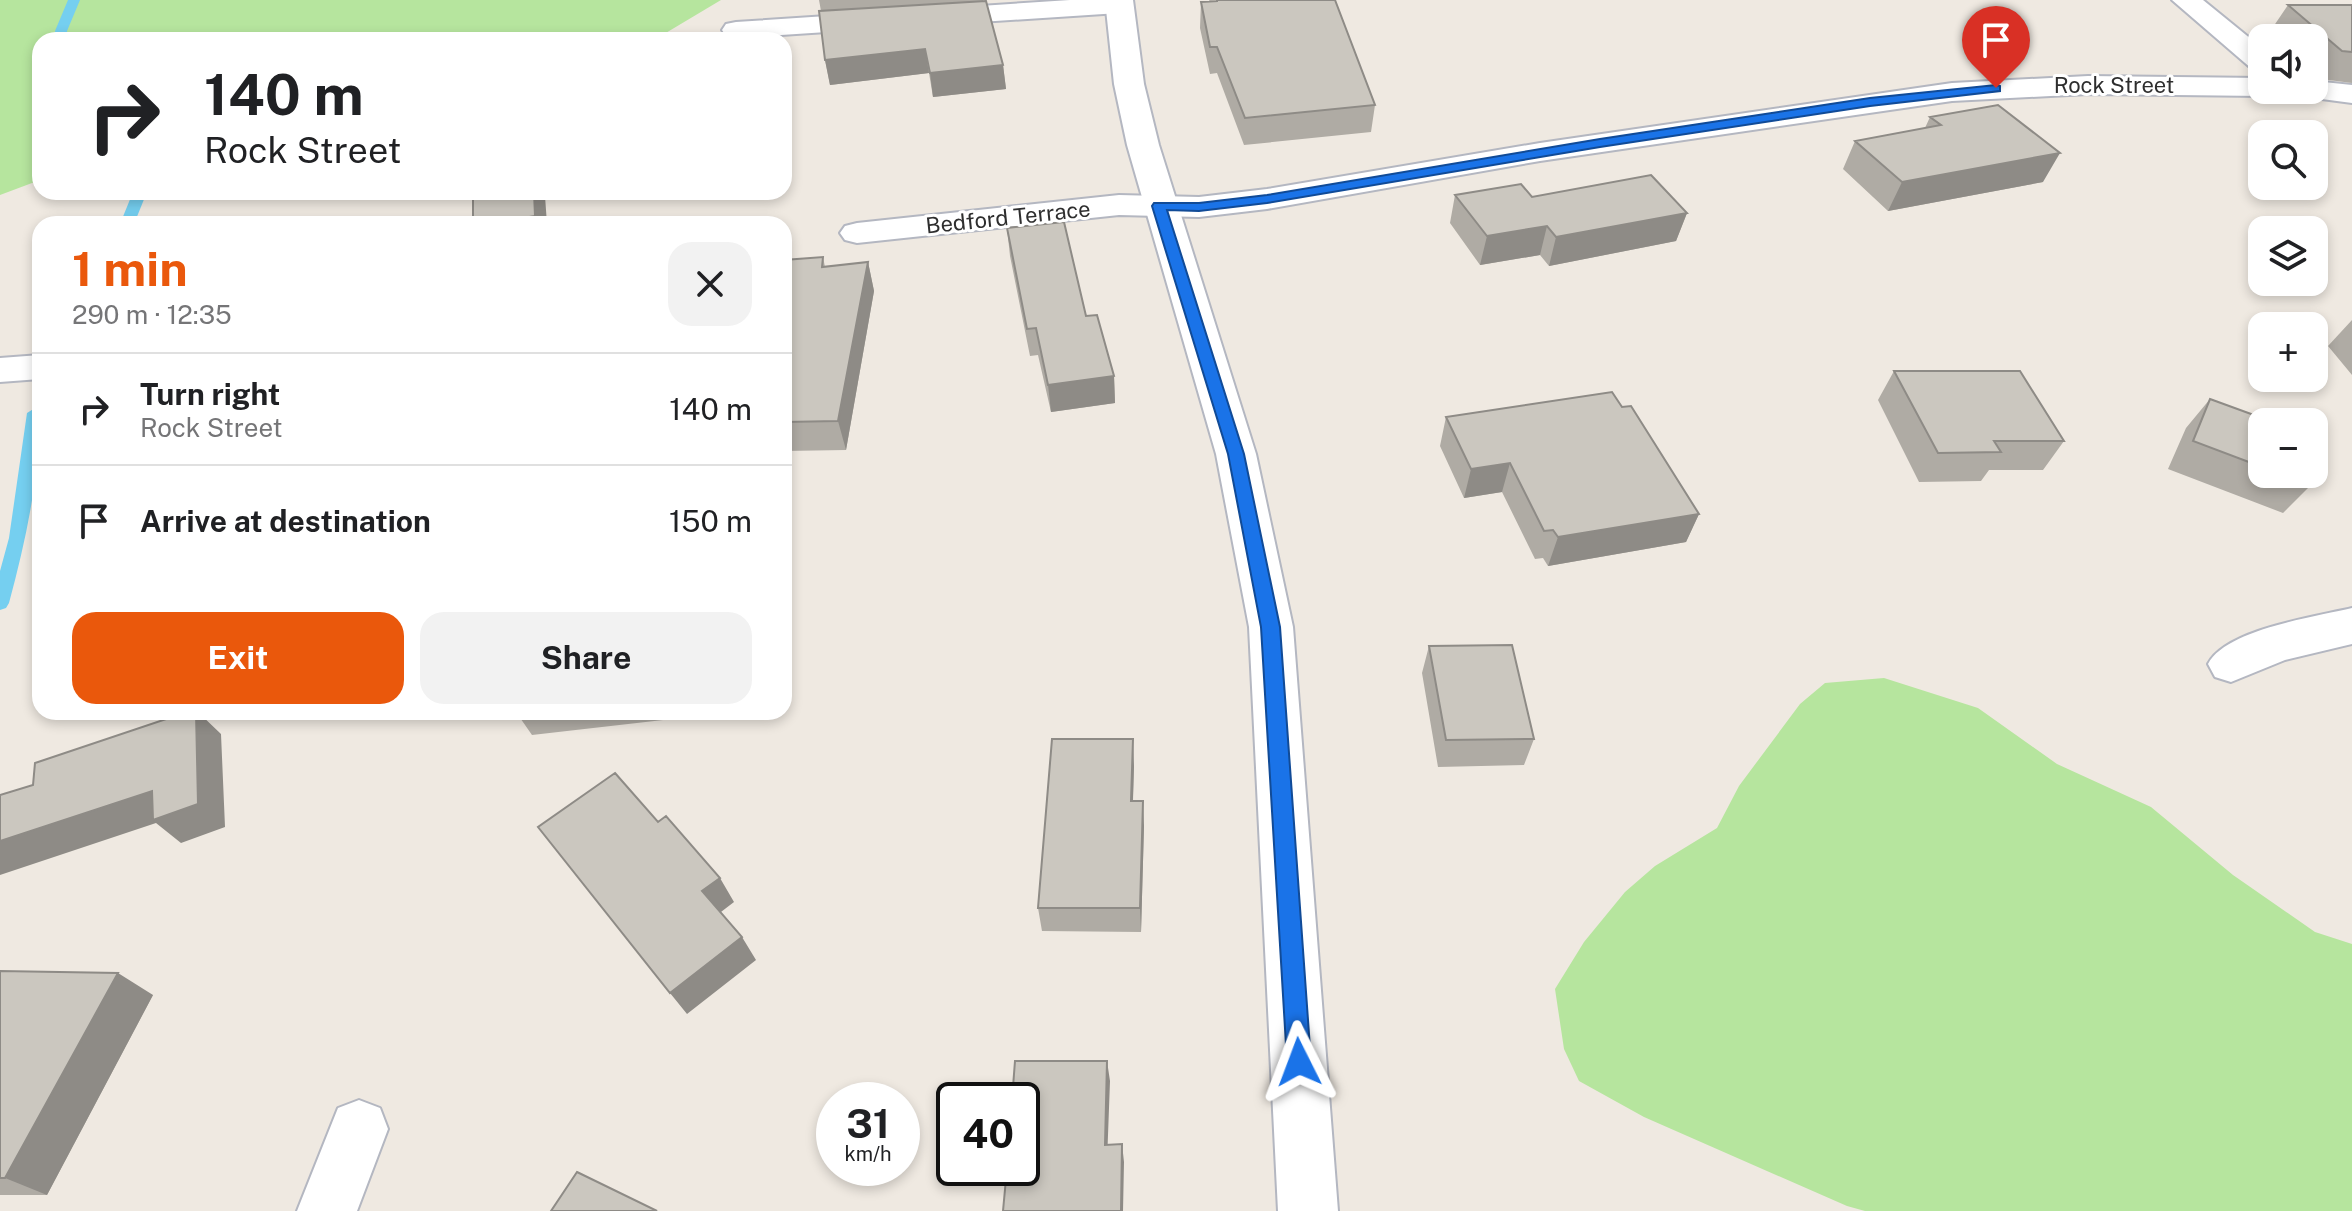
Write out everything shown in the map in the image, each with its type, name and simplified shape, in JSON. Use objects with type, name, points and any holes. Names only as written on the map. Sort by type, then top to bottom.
[{"type":"street","points":[[2186,0],[2248,51]]},
{"type":"street","points":[[736,30],[1119,2],[1129,84],[1159,206],[1236,454],[1271,627],[1308,1211]]},
{"type":"street","name":"Rock Street","points":[[1159,206],[1199,207],[1267,199],[1540,152],[1952,92],[2061,85],[2248,87]]},
{"type":"street","points":[[2328,92],[2352,94]]},
{"type":"street","name":"Bedford Terrace","points":[[857,233],[1119,205],[1159,206]]},
{"type":"street","points":[[0,370],[32,368]]},
{"type":"street","points":[[2231,664],[2276,644],[2352,626]]},
{"type":"street","points":[[327,1211],[359,1129]]},
{"type":"green space","points":[[0,0],[721,0],[667,32],[32,32],[32,183],[0,195]]},
{"type":"green space","points":[[1884,678],[1978,708],[2057,764],[2151,807],[2233,875],[2315,932],[2352,944],[2352,1211],[1865,1211],[1847,1206],[1644,1117],[1579,1081],[1564,1049],[1555,989],[1584,942],[1625,892],[1655,866],[1717,828],[1739,786],[1800,704],[1825,683]]},
{"type":"building","points":[[1335,0],[1375,105],[1245,118],[1217,47],[1210,47],[1201,2]]},
{"type":"building","points":[[986,1],[1003,65],[930,73],[925,49],[825,60],[819,11]]},
{"type":"building","points":[[2288,5],[2352,5],[2352,52],[2342,51],[2328,39],[2328,24],[2310,24]]},
{"type":"building","points":[[1998,105],[2060,153],[1902,182],[1855,141],[1941,125],[1930,117]]},
{"type":"building","points":[[1651,175],[1687,213],[1556,237],[1547,226],[1487,236],[1455,195],[1521,184],[1532,197]]},
{"type":"building","points":[[473,200],[534,200],[535,216],[473,216]]},
{"type":"building","points":[[1064,222],[1086,316],[1097,315],[1114,376],[1048,385],[1036,328],[1027,329],[1007,228]]},
{"type":"building","points":[[823,257],[822,267],[868,262],[838,421],[792,422],[792,259]]},
{"type":"building","points":[[1894,371],[2020,371],[2064,441],[1994,441],[2001,452],[1938,453]]},
{"type":"building","points":[[1612,392],[1622,407],[1631,406],[1699,514],[1558,537],[1553,530],[1544,531],[1510,463],[1471,469],[1446,417]]},
{"type":"building","points":[[2210,399],[2248,413],[2248,462],[2193,441]]},
{"type":"building","points":[[1512,645],[1534,739],[1446,740],[1429,646]]},
{"type":"building","points":[[163,720],[196,720],[198,804],[153,820],[152,791],[0,841],[0,795],[33,785],[35,763]]},
{"type":"building","points":[[1052,739],[1133,739],[1131,801],[1143,801],[1140,908],[1038,908]]},
{"type":"building","points":[[615,773],[658,822],[666,816],[720,878],[702,891],[742,937],[670,993],[538,827]]},
{"type":"building","points":[[0,971],[118,973],[5,1178],[0,1178]]},
{"type":"building","points":[[1015,1061],[1107,1061],[1105,1145],[1122,1144],[1121,1211],[1003,1211],[1005,1186],[1040,1186],[1040,1082],[1013,1082]]},
{"type":"building","points":[[577,1172],[657,1211],[551,1211]]},
{"type":"waterway","points":[[61,32],[74,0]]},
{"type":"waterway","points":[[130,216],[137,200]]},
{"type":"waterway","points":[[0,603],[18,538],[32,435]]},
{"type":"route","points":[[1299,1062],[1271,627],[1236,454],[1159,206],[1199,207],[1267,199],[1540,152],[1870,102],[1996,88]]}]
